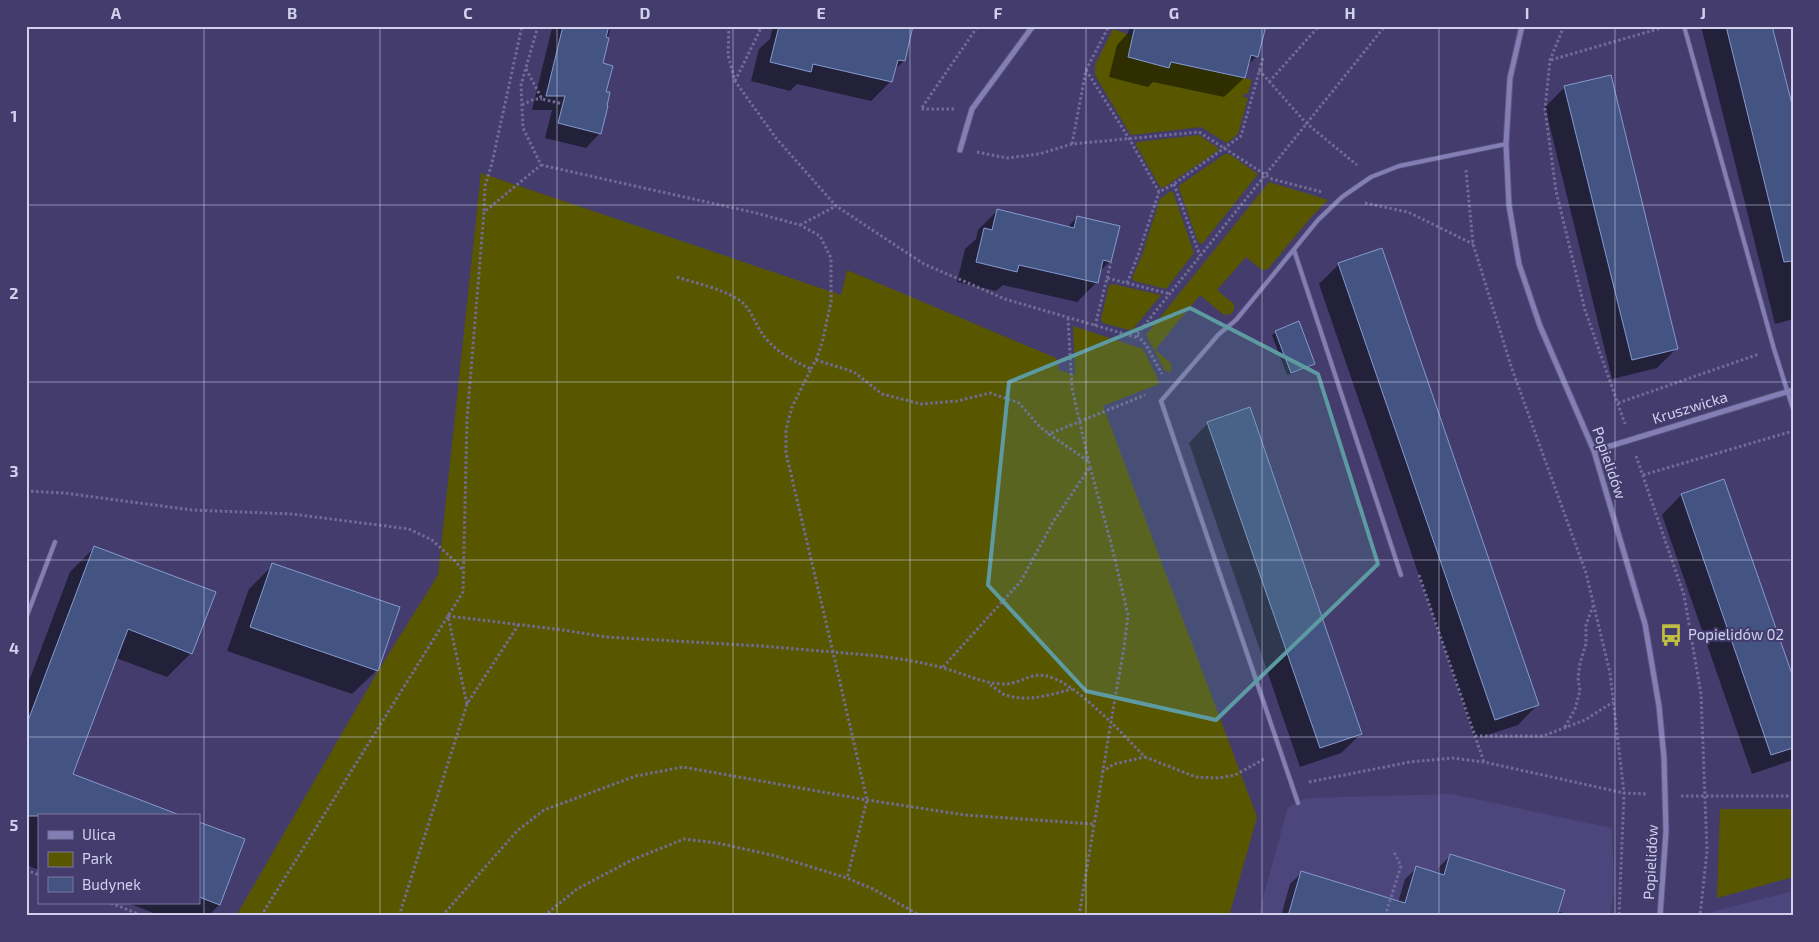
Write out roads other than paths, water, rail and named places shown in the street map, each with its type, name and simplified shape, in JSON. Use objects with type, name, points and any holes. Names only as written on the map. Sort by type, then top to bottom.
[{"type":"street","points":[[960,150],[972,109],[1033,26]]},
{"type":"street","name":"Popielidów","points":[[1522,26],[1510,78],[1506,144],[1509,205],[1519,264],[1540,326],[1594,451],[1645,624],[1659,706],[1666,795],[1666,831],[1660,916]]},
{"type":"street","name":"Kruszwicka","points":[[1594,451],[1790,391]]},
{"type":"lane","points":[[1684,26],[1774,348],[1790,391],[1793,409]]},
{"type":"lane","points":[[1298,803],[1161,401],[1219,334],[1236,320],[1329,208],[1342,198],[1371,177],[1418,160],[1506,144]]},
{"type":"lane","points":[[1294,250],[1401,575]]},
{"type":"lane","points":[[26,618],[55,542]]},
{"type":"place","name":"Popielidów 02","points":[[1671,635]]}]
